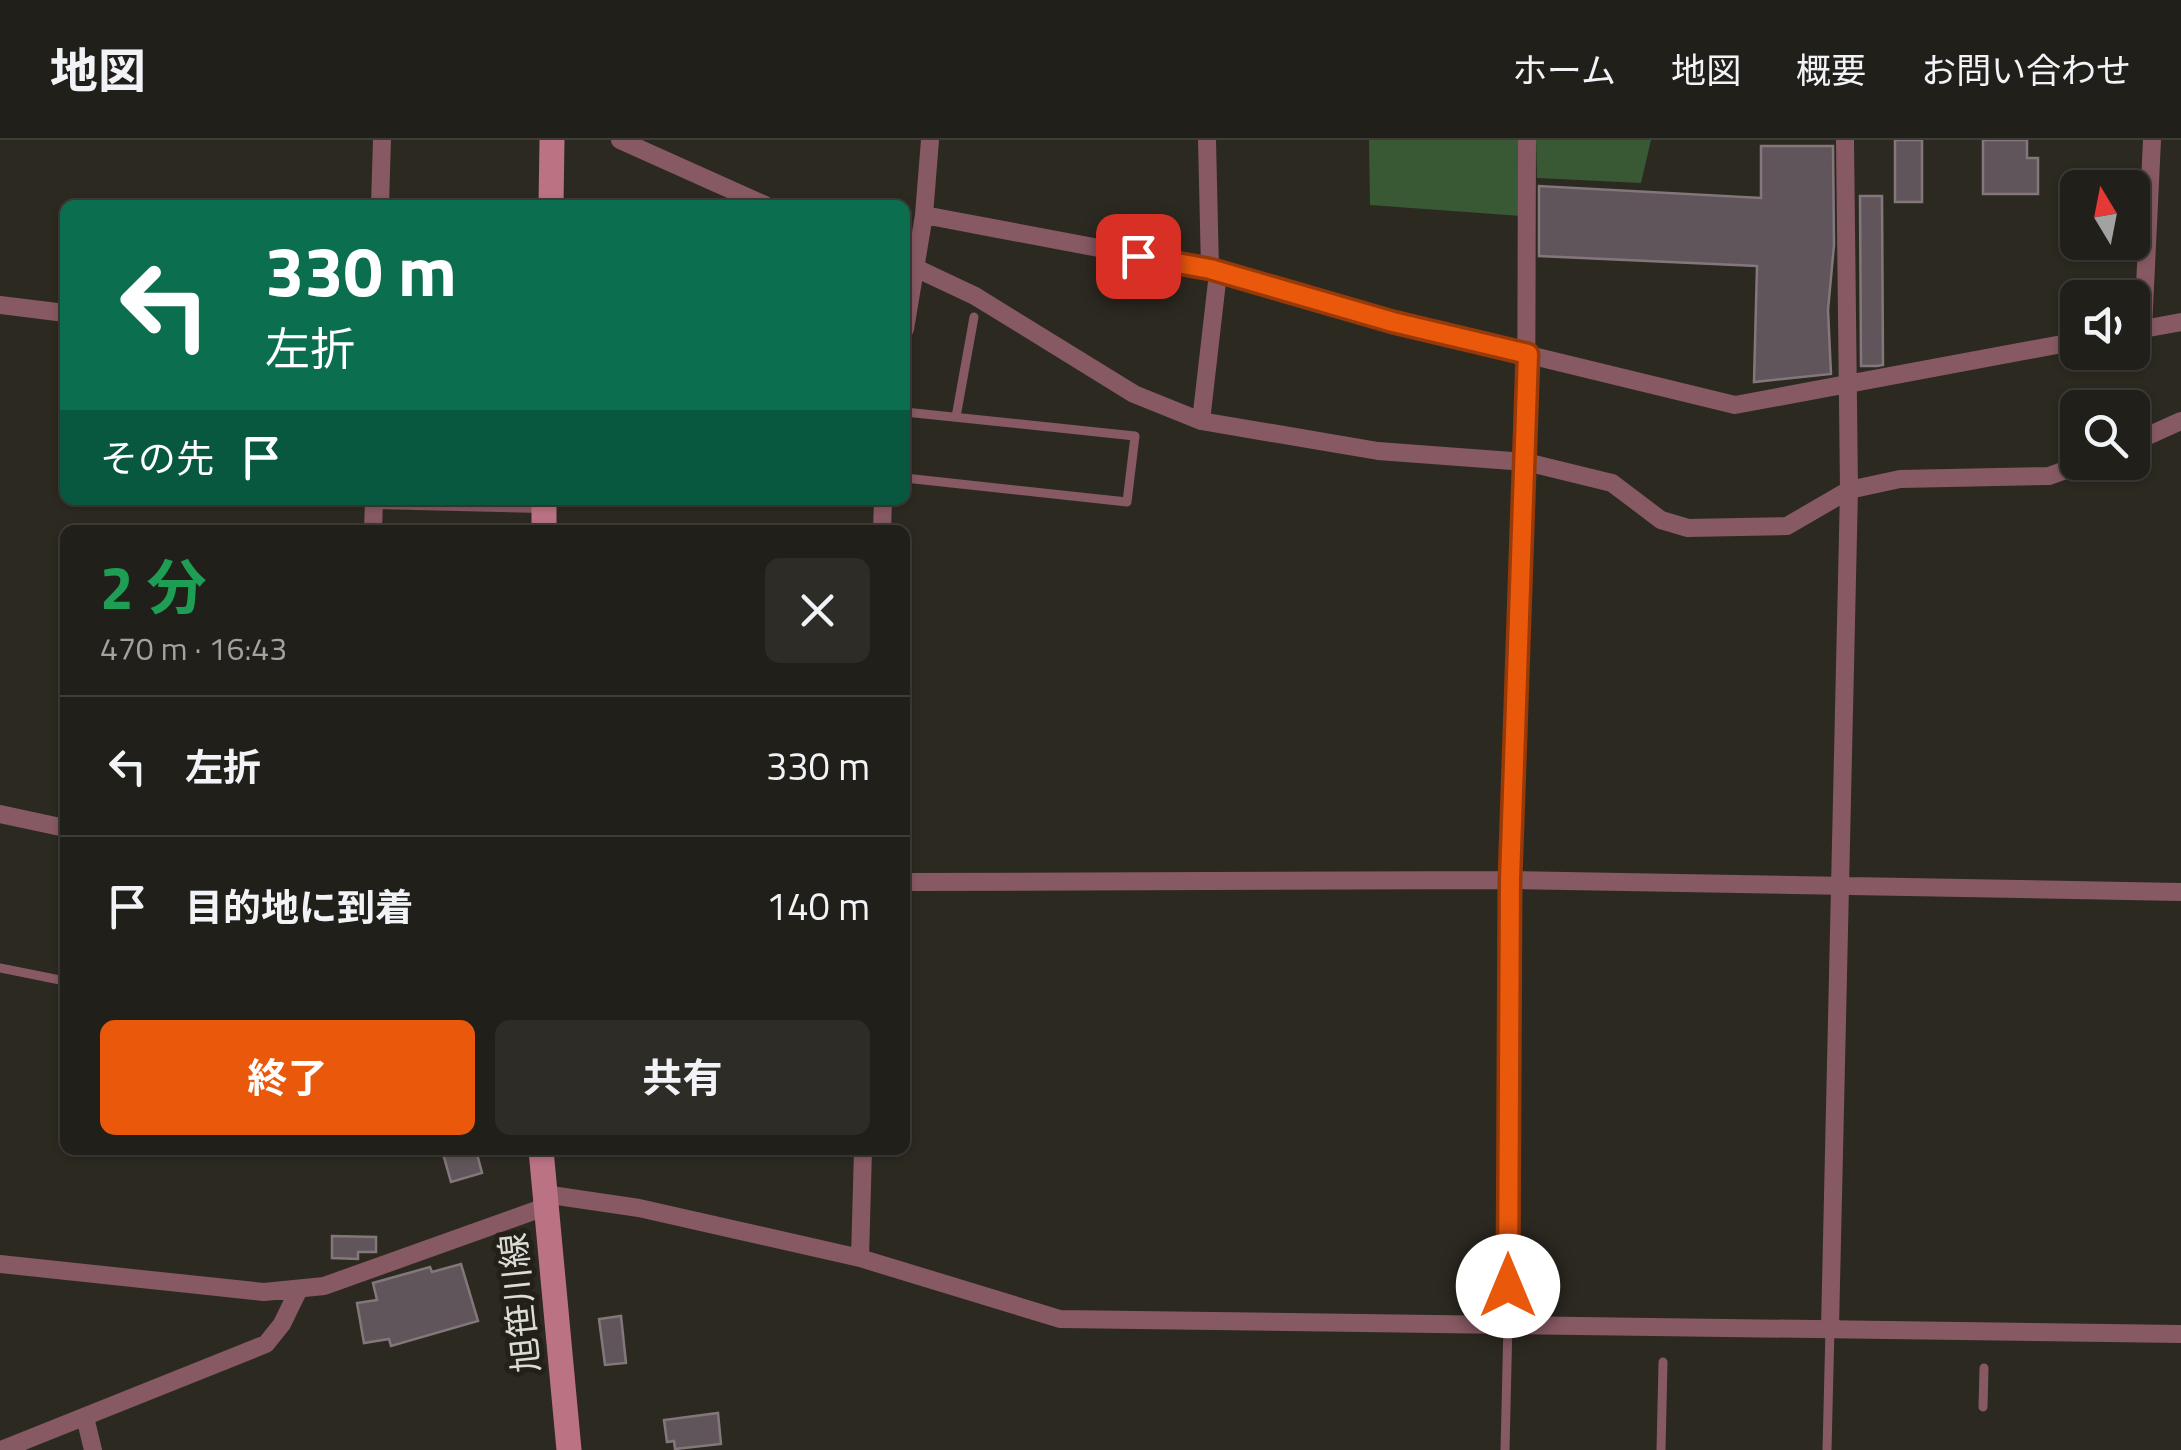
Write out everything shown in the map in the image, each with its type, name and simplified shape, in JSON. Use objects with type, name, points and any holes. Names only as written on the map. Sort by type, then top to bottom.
[{"type":"main road","points":[[550,200],[552,140]]},
{"type":"main road","name":"旭笹川線","points":[[541,1155],[569,1450]]},
{"type":"street","points":[[380,200],[382,140]]},
{"type":"street","points":[[620,140],[755,200]]},
{"type":"street","points":[[930,140],[924,215],[910,265],[975,296],[1134,394],[1201,420],[1378,451],[1526,462],[1612,484],[1661,520],[1688,528],[1787,526],[1849,490],[1900,479],[2048,476],[2060,472]]},
{"type":"street","points":[[1201,420],[1214,271],[1207,140]]},
{"type":"street","points":[[1508,1323],[1510,880],[1526,462],[1527,140]]},
{"type":"street","points":[[1830,1328],[1849,490],[1845,140]]},
{"type":"street","points":[[2142,280],[2152,140]]},
{"type":"street","points":[[924,215],[1214,271],[1393,322],[1735,405],[2060,345]]},
{"type":"street","points":[[0,305],[60,311]]},
{"type":"street","points":[[2150,328],[2181,322]]},
{"type":"street","points":[[2150,435],[2181,421]]},
{"type":"street","points":[[451,505],[544,511]]},
{"type":"street","points":[[0,814],[60,827]]},
{"type":"street","points":[[910,882],[1510,880],[2181,892]]},
{"type":"street","points":[[860,1258],[863,1155]]},
{"type":"street","points":[[0,1264],[230,1289],[298,1291],[324,1286],[545,1201],[639,1208],[860,1258],[1060,1319],[2181,1334]]},
{"type":"street","points":[[1,1450],[266,1344],[282,1324],[298,1291]]},
{"type":"street","points":[[85,1416],[93,1450]]},
{"type":"lane","points":[[956,417],[974,317]]},
{"type":"lane","points":[[910,412],[1134,436],[1127,502],[910,479]]},
{"type":"lane","points":[[0,968],[60,980]]},
{"type":"lane","points":[[1505,1450],[1508,1323]]},
{"type":"lane","points":[[1828,1450],[1830,1328]]},
{"type":"lane","points":[[1661,1450],[1663,1362]]},
{"type":"lane","points":[[1983,1408],[1984,1368]]},
{"type":"green space","points":[[1369,140],[1519,140],[1521,216],[1370,205]]},
{"type":"green space","points":[[1536,140],[1651,140],[1641,183],[1537,178]]},
{"type":"building","points":[[1895,140],[1922,140],[1922,202],[1895,202]]},
{"type":"building","points":[[1983,140],[2027,140],[2027,158],[2038,158],[2038,194],[1983,194]]},
{"type":"building","points":[[1761,146],[1833,146],[1834,245],[1828,310],[1831,374],[1754,382],[1757,266],[1539,256],[1539,186],[1761,198]]},
{"type":"building","points":[[1860,196],[1882,196],[1883,365],[1877,366],[1861,366]]},
{"type":"building","points":[[443,1155],[477,1155],[482,1173],[451,1182]]},
{"type":"building","points":[[332,1236],[376,1237],[376,1252],[358,1252],[358,1259],[332,1258]]},
{"type":"building","points":[[461,1264],[478,1321],[391,1346],[389,1339],[364,1343],[357,1303],[377,1300],[373,1283],[430,1267],[432,1272]]},
{"type":"building","points":[[621,1316],[626,1363],[605,1365],[599,1319]]},
{"type":"building","points":[[718,1413],[721,1444],[675,1449],[674,1441],[667,1442],[664,1420]]},
{"type":"route","points":[[1138,256],[1210,269],[1393,322],[1528,354],[1510,880],[1508,1286]]}]
